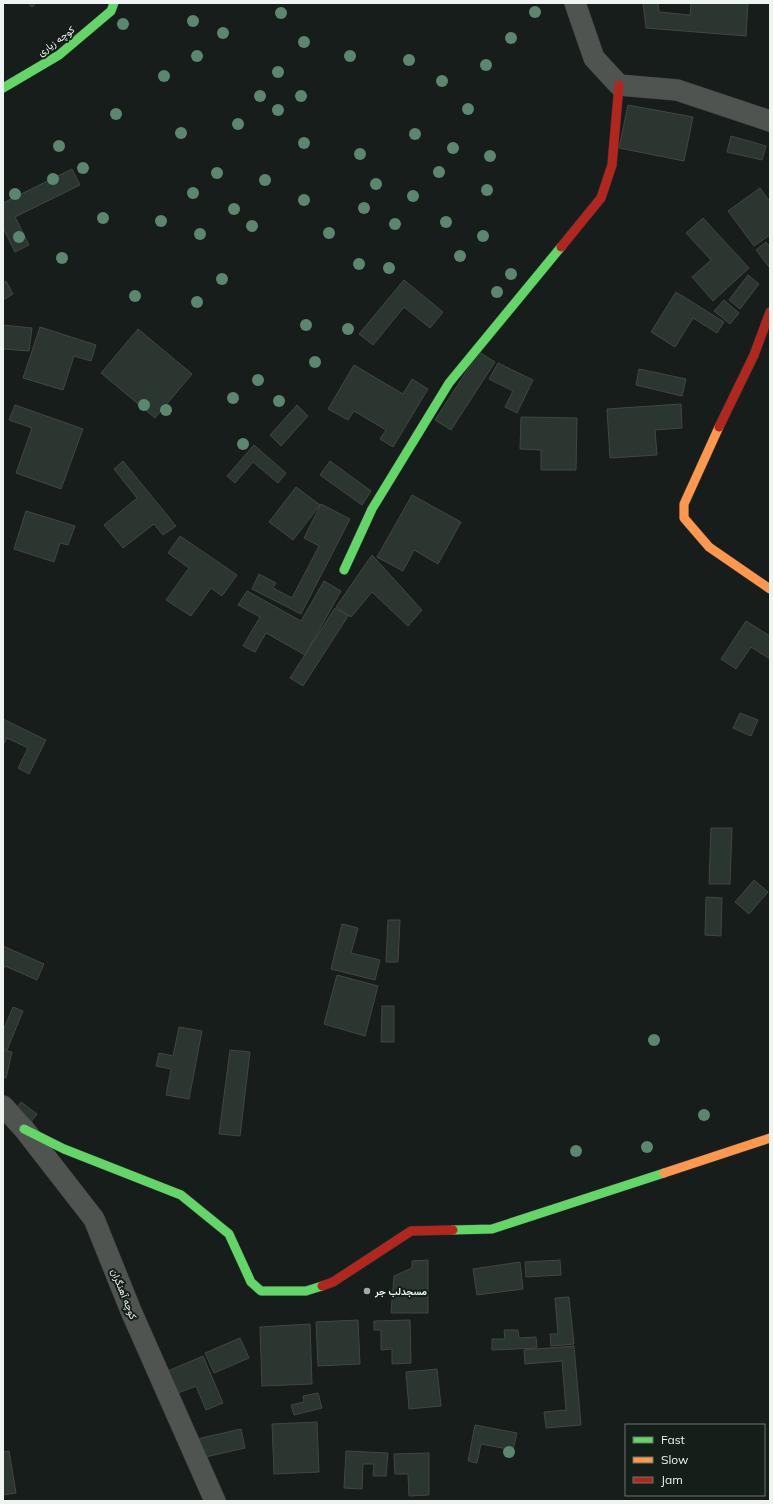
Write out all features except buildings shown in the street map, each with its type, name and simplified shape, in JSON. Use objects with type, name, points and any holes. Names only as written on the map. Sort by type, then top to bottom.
[{"type":"street","name":"کوچه زیاری","points":[[3,88],[59,55],[111,11],[114,3]]},
{"type":"street","points":[[575,3],[594,58],[619,85],[678,90],[770,121]]},
{"type":"street","points":[[344,570],[372,509],[449,383],[601,198],[612,165],[619,85]]},
{"type":"street","points":[[770,312],[754,355],[708,449],[684,504],[684,518],[710,547],[770,589]]},
{"type":"street","name":"کوچه آهنگران","points":[[3,1106],[24,1130],[94,1219],[131,1311],[215,1501]]},
{"type":"street","points":[[24,1130],[64,1149],[181,1195],[229,1234],[251,1282],[261,1291],[306,1291],[333,1282],[411,1230],[492,1229],[770,1138]]},
{"type":"traffic: fast","points":[[3,88],[59,55],[111,11],[114,3]]},
{"type":"traffic: fast","points":[[344,570],[372,509],[449,383],[561,247]]},
{"type":"traffic: fast","points":[[24,1129],[64,1149],[181,1195],[229,1234],[251,1282],[261,1291],[306,1291],[322,1286]]},
{"type":"traffic: fast","points":[[453,1230],[492,1229],[664,1173]]},
{"type":"traffic: slow","points":[[719,427],[684,504],[684,518],[709,547],[770,589]]},
{"type":"traffic: slow","points":[[664,1173],[770,1138]]},
{"type":"traffic: jam","points":[[561,247],[601,198],[612,165],[619,85]]},
{"type":"traffic: jam","points":[[719,427],[754,355],[770,312]]},
{"type":"traffic: jam","points":[[322,1286],[333,1282],[411,1231],[453,1230]]},
{"type":"place","name":"مسجدلب جر","points":[[367,1291]]}]
